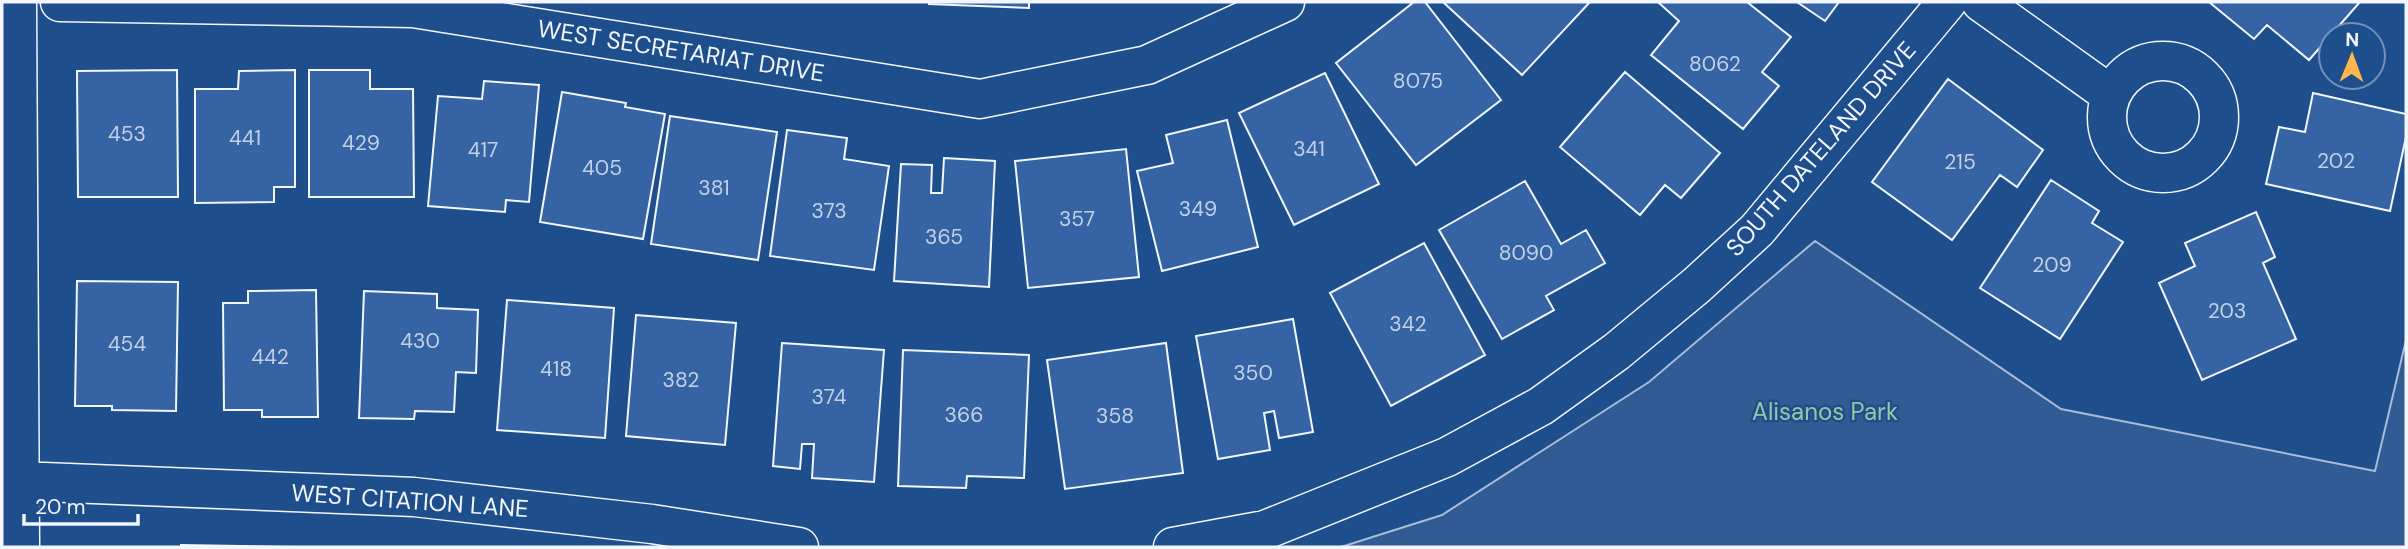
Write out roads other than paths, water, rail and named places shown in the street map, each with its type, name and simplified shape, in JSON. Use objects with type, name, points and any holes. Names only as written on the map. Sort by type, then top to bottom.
[{"type":"street","points":[[17,2],[20,547]]},
{"type":"street","name":"WEST SECRETARIAT DRIVE","points":[[60,2],[413,8],[980,99],[1147,65],[1284,2]]},
{"type":"street","name":"SOUTH DATELAND DRIVE","points":[[1173,547],[1265,530],[1447,457],[1541,406],[1616,352],[1697,285],[1757,230],[1947,2]]},
{"type":"street","points":[[1981,2],[2112,94]]},
{"type":"street","name":"WEST CITATION LANE","points":[[19,481],[414,497],[650,536],[799,547]]},
{"type":"park label","name":"Alisanos Park","points":[[1825,412]]}]
